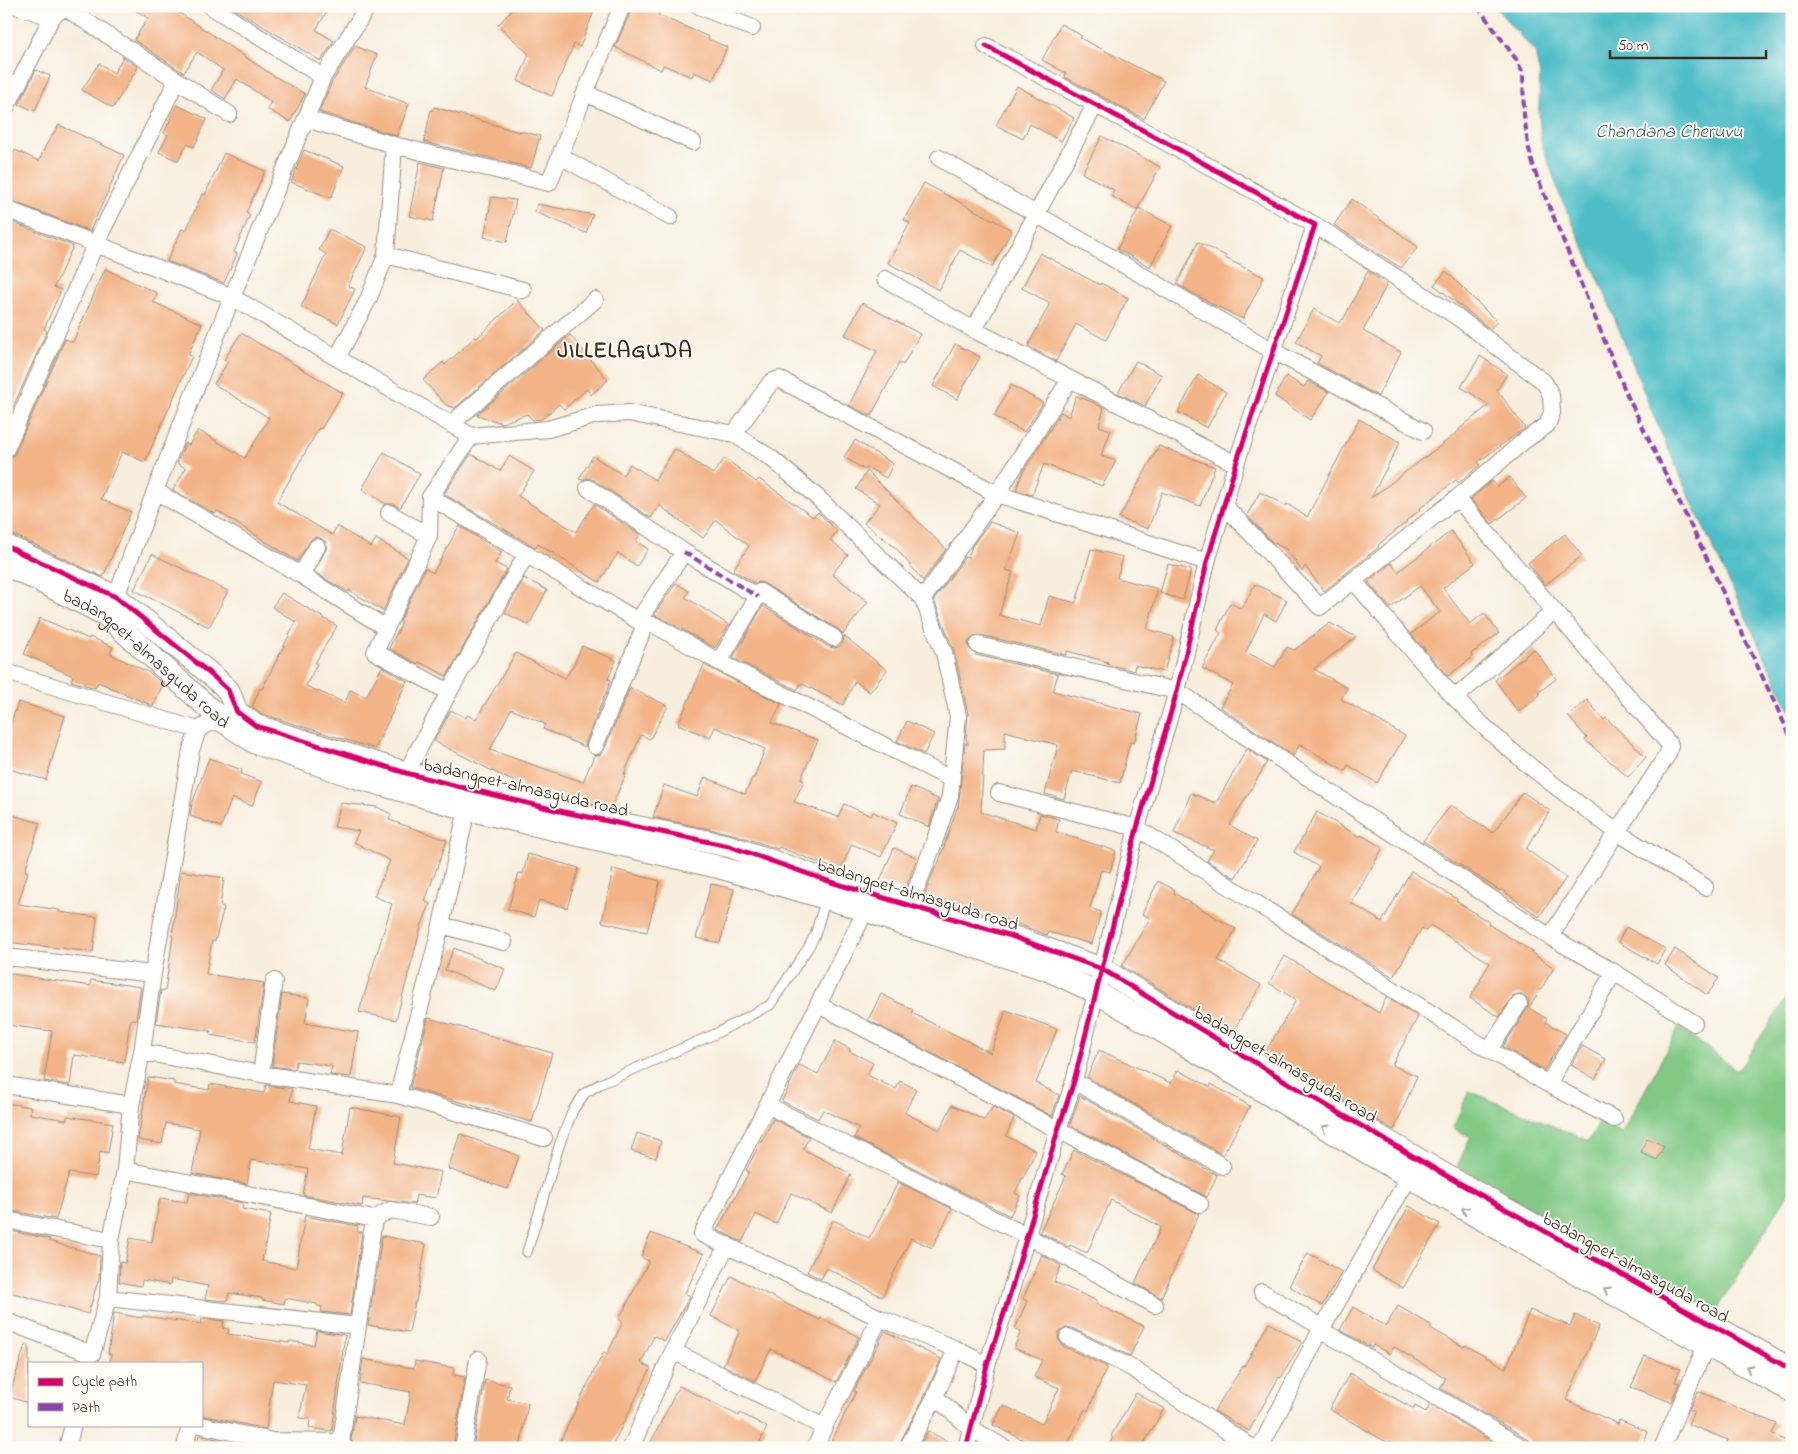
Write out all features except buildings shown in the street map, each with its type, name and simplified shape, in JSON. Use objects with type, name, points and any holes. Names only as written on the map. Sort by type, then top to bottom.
[{"type":"street","points":[[16,6],[52,17]]},
{"type":"street","points":[[210,6],[323,77]]},
{"type":"street","points":[[116,597],[155,491],[232,297],[323,77],[368,6]]},
{"type":"street","points":[[306,119],[394,145],[549,183],[622,6]]},
{"type":"street","points":[[699,6],[752,28]]},
{"type":"street","points":[[6,108],[52,17],[64,7],[229,114]]},
{"type":"street","points":[[986,46],[1315,225],[1476,330],[1544,382],[1552,395],[1552,413],[1547,424],[1524,440],[1456,498],[1320,607],[1224,504]]},
{"type":"street","points":[[6,449],[95,245],[177,80]]},
{"type":"street","points":[[585,93],[692,142]]},
{"type":"street","points":[[974,330],[1095,105]]},
{"type":"street","points":[[337,358],[368,300],[386,255],[394,145]]},
{"type":"street","points":[[560,156],[670,217]]},
{"type":"street","points":[[939,158],[1273,350],[1423,431]]},
{"type":"street","points":[[6,209],[232,297],[471,436],[548,429],[597,415],[629,413],[734,434],[771,458],[816,496],[923,599],[944,653],[958,716],[950,796],[932,851],[909,907]]},
{"type":"street","points":[[966,1448],[987,1365],[1074,1081],[1136,828],[1177,691],[1207,562],[1236,464],[1315,225]]},
{"type":"street","points":[[386,255],[523,290]]},
{"type":"street","points":[[885,279],[974,330],[1236,464]]},
{"type":"street","points":[[451,424],[595,300]]},
{"type":"street","points":[[923,599],[997,494],[1070,378]]},
{"type":"street","points":[[734,434],[771,382],[779,379],[997,494],[1207,562]]},
{"type":"street","points":[[449,692],[375,652],[429,536],[430,497],[471,436]]},
{"type":"street","points":[[588,488],[684,552],[758,597]]},
{"type":"street","points":[[155,491],[301,574],[386,628]]},
{"type":"street","points":[[430,497],[642,623],[660,628],[719,662],[951,779]]},
{"type":"street","points":[[1456,498],[1670,745],[1668,754],[1550,937]]},
{"type":"street","points":[[389,513],[429,536]]},
{"type":"street","name":"badangpet-almasguda road","points":[[6,546],[116,597],[228,690],[230,716]]},
{"type":"street","points":[[301,574],[317,547]]},
{"type":"street","points":[[595,746],[642,623],[684,552]]},
{"type":"street","points":[[406,772],[527,553]]},
{"type":"street","name":"badangpet-almasguda road","points":[[6,565],[106,615],[230,716],[256,743],[355,777],[467,809],[718,868],[826,898],[866,910],[902,924],[1046,968],[1096,992],[1408,1177],[1706,1346],[1792,1391]]},
{"type":"street","points":[[1354,581],[1456,698],[1540,775],[1617,832],[1705,887]]},
{"type":"street","points":[[719,662],[760,592],[834,638]]},
{"type":"street","points":[[1456,698],[1554,611]]},
{"type":"street","points":[[978,645],[1177,691],[1550,937],[1614,972],[1694,1023]]},
{"type":"street","points":[[6,672],[198,730]]},
{"type":"street","points":[[6,1321],[91,1359],[108,1298],[111,1240],[125,1170],[131,1105],[142,1052],[191,750],[198,730],[207,723],[230,716]]},
{"type":"street","name":"badangpet-almasguda road","points":[[230,716],[256,726],[469,790],[564,812],[729,846],[909,907],[1008,935],[1102,969],[1295,1087],[1445,1175],[1792,1370]]},
{"type":"street","points":[[999,793],[1136,828],[1489,1050],[1614,1119]]},
{"type":"street","points":[[398,1095],[441,925],[467,809]]},
{"type":"street","points":[[866,910],[702,1234],[880,1318],[956,1349],[987,1365]]},
{"type":"street","points":[[441,925],[504,942]]},
{"type":"street","points":[[6,957],[154,974]]},
{"type":"street","points":[[1548,1084],[1614,972]]},
{"type":"street","points":[[261,1074],[274,981]]},
{"type":"street","points":[[1489,1050],[1519,1004]]},
{"type":"street","points":[[819,1005],[1200,1204]]},
{"type":"street","points":[[142,1052],[261,1074],[398,1095],[544,1138]]},
{"type":"street","points":[[1074,1081],[1222,1166]]},
{"type":"street","points":[[6,1085],[131,1105]]},
{"type":"street","points":[[767,1105],[1027,1236],[1155,1305]]},
{"type":"street","points":[[125,1170],[374,1219],[390,1210],[431,1217]]},
{"type":"street","points":[[1260,1448],[1322,1329],[1408,1177]]},
{"type":"street","points":[[202,1425],[272,1441],[343,1445],[374,1219]]},
{"type":"street","points":[[6,1220],[111,1240]]},
{"type":"street","points":[[630,1448],[673,1351],[727,1245]]},
{"type":"street","points":[[1262,1292],[1523,1448]]},
{"type":"street","points":[[108,1298],[358,1326]]},
{"type":"street","points":[[815,1448],[880,1318]]},
{"type":"street","points":[[1068,1337],[1130,1367],[1253,1448]]},
{"type":"street","points":[[1662,1448],[1706,1346]]},
{"type":"street","points":[[907,1448],[935,1397],[956,1349]]},
{"type":"street","points":[[673,1351],[824,1427]]},
{"type":"street","points":[[462,1448],[478,1359]]},
{"type":"street","points":[[935,1397],[972,1429],[1005,1448]]},
{"type":"street","points":[[66,1448],[73,1426]]},
{"type":"street","points":[[186,1448],[190,1426]]},
{"type":"lane","points":[[527,1252],[560,1143],[573,1110],[585,1093],[600,1084],[715,1034],[770,1005],[815,935],[826,898]]},
{"type":"lane","points":[[544,1138],[560,1143]]},
{"type":"green space","points":[[1792,990],[1792,1187],[1717,1310],[1665,1286],[1457,1166],[1471,1137],[1453,1128],[1469,1091],[1589,1141],[1599,1122],[1622,1133],[1679,1027],[1738,1071]]},
{"type":"water","name":"Chandana Cheruvu","points":[[1494,6],[1792,6],[1792,715],[1693,505],[1652,412],[1603,289],[1561,198],[1541,141],[1539,109],[1540,75],[1535,52]]},
{"type":"marked path","points":[[1477,6],[1516,59],[1523,73],[1524,115],[1528,145],[1535,172],[1627,395],[1712,569],[1792,740]]},
{"type":"marked path","points":[[684,552],[758,597]]},
{"type":"cycle path","points":[[966,1448],[987,1365],[1074,1081],[1137,828],[1177,691],[1207,562],[1236,464],[1315,225],[986,46]]},
{"type":"cycle path","points":[[6,546],[116,597],[214,677],[228,690],[237,712],[256,726],[406,773],[469,789],[564,812],[729,846],[831,882],[1008,935],[1102,969],[1295,1087],[1445,1175],[1792,1370]]},
{"type":"district","name":"JILLELAGUDA","points":[[625,349]]}]
